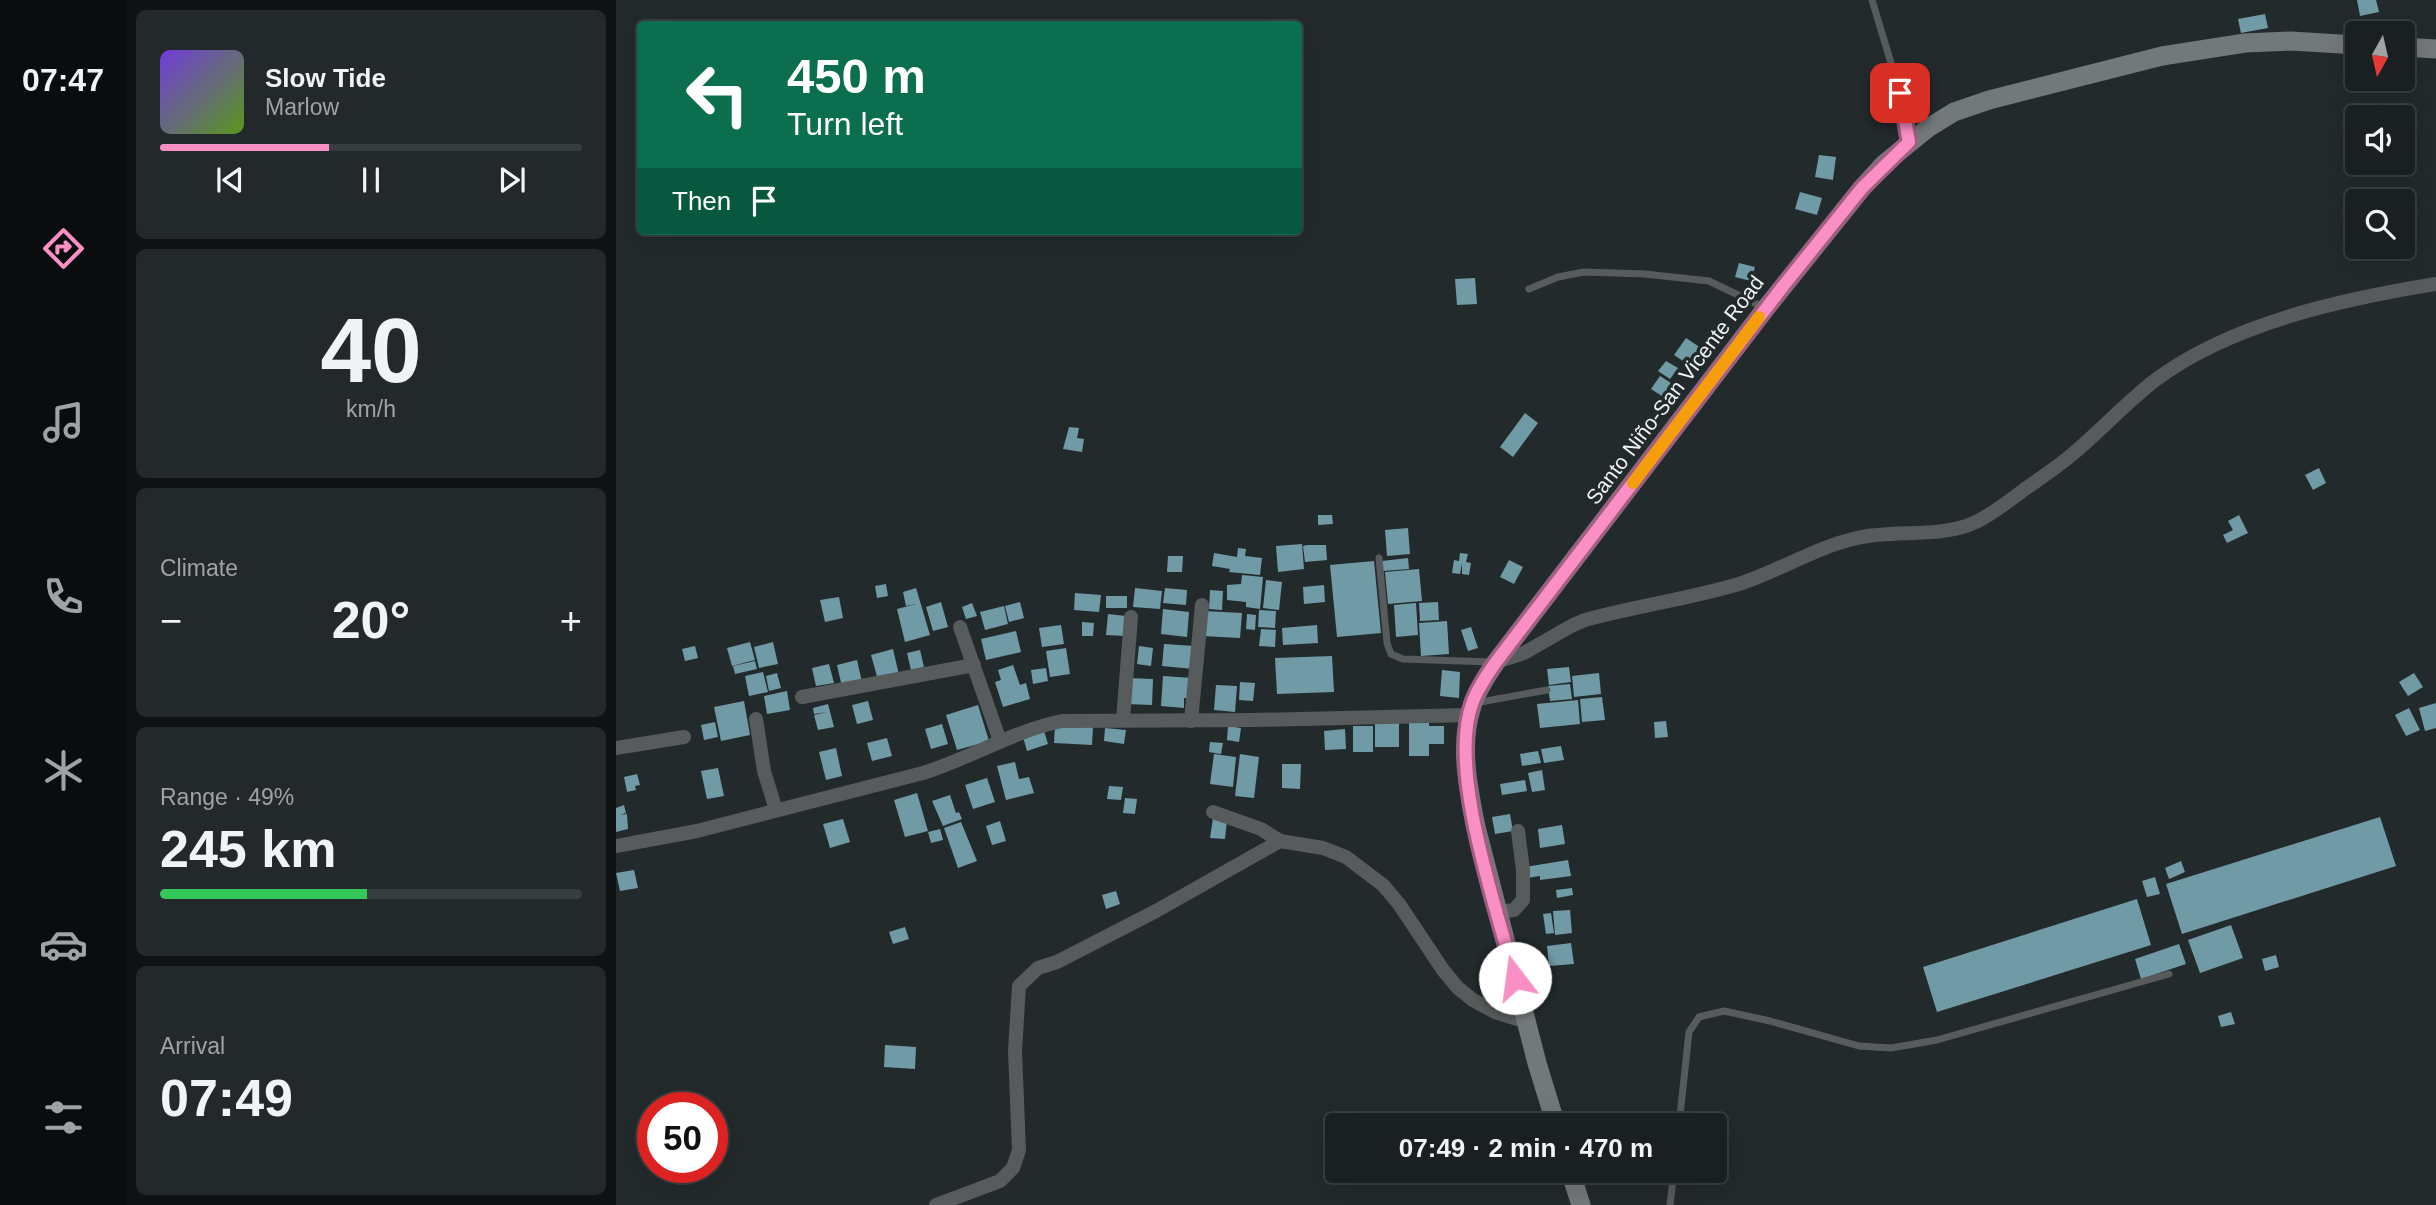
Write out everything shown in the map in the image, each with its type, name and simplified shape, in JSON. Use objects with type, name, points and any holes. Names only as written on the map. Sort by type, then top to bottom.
[{"type":"main road","name":"Santo Niño-San Vicente Road","points":[[1553,1113],[1498,912],[1469,792],[1465,757],[1471,709],[1496,662],[1766,308],[1862,188],[1909,142],[1954,112],[1989,100],[2162,56],[2245,43],[2291,41],[2345,44]]},
{"type":"main road","points":[[2415,48],[2436,49]]},
{"type":"main road","points":[[1574,1183],[1581,1205]]},
{"type":"street","points":[[1496,662],[1524,653],[1585,620],[1742,583],[1830,545],[1859,537],[1959,529],[1993,513],[2057,467],[2154,382],[2185,360],[2222,341],[2266,324],[2313,310],[2436,284]]},
{"type":"street","points":[[1191,721],[1202,606]]},
{"type":"street","points":[[1123,720],[1131,617]]},
{"type":"street","points":[[960,627],[1000,741]]},
{"type":"street","points":[[802,697],[974,665]]},
{"type":"street","points":[[616,846],[697,831],[855,792],[934,769],[1037,726],[1062,721],[1191,721],[1471,709]]},
{"type":"street","points":[[756,719],[764,771],[776,810]]},
{"type":"street","points":[[616,748],[684,737]]},
{"type":"street","points":[[1213,812],[1261,829],[1280,841],[1323,848],[1346,857],[1383,885],[1458,988],[1495,1012],[1527,1022]]},
{"type":"street","points":[[1498,912],[1514,910],[1523,901],[1523,870],[1518,831]]},
{"type":"street","points":[[936,1205],[1000,1181],[1013,1168],[1019,1150],[1015,1051],[1019,986],[1038,968],[1057,962],[1146,916],[1280,841]]},
{"type":"lane","points":[[1872,0],[1900,93],[1909,142]]},
{"type":"lane","points":[[1529,289],[1558,277],[1584,272],[1645,274],[1709,281],[1766,308]]},
{"type":"lane","points":[[1379,558],[1387,643],[1391,654],[1402,659],[1496,662]]},
{"type":"lane","points":[[1471,709],[1547,690]]},
{"type":"lane","points":[[1680,1113],[1689,1032],[1699,1017],[1724,1011],[1859,1046],[1891,1048],[1937,1040],[2169,974]]},
{"type":"lane","points":[[1670,1205],[1673,1183]]},
{"type":"building","points":[[2357,0],[2376,0],[2379,12],[2360,16]]},
{"type":"building","points":[[2265,14],[2268,28],[2241,33],[2238,19]]},
{"type":"building","points":[[1819,155],[1836,157],[1833,180],[1815,177]]},
{"type":"building","points":[[1800,192],[1822,198],[1817,215],[1795,209]]},
{"type":"building","points":[[1739,263],[1755,267],[1751,281],[1735,277]]},
{"type":"building","points":[[1475,278],[1477,304],[1457,305],[1455,279]]},
{"type":"building","points":[[1686,338],[1701,348],[1689,365],[1674,355]]},
{"type":"building","points":[[1666,361],[1678,368],[1670,379],[1658,371]]},
{"type":"building","points":[[1660,376],[1674,385],[1665,398],[1651,389]]},
{"type":"building","points":[[1525,413],[1538,423],[1513,457],[1500,447]]},
{"type":"building","points":[[1069,427],[1079,428],[1077,438],[1084,439],[1082,452],[1063,449]]},
{"type":"building","points":[[2319,468],[2326,483],[2313,490],[2305,475]]},
{"type":"building","points":[[1318,515],[1332,515],[1333,524],[1318,525]]},
{"type":"building","points":[[2239,515],[2248,533],[2227,543],[2223,535],[2233,530],[2228,521]]},
{"type":"building","points":[[1408,528],[1410,554],[1387,556],[1385,530]]},
{"type":"building","points":[[1302,544],[1304,569],[1278,572],[1276,546]]},
{"type":"building","points":[[1326,545],[1327,560],[1305,562],[1303,546]]},
{"type":"building","points":[[1238,548],[1246,549],[1245,556],[1262,558],[1260,575],[1229,572],[1230,569],[1212,566],[1214,553],[1237,557]]},
{"type":"building","points":[[1460,553],[1468,554],[1466,562],[1471,563],[1469,575],[1462,574],[1462,563],[1460,574],[1452,573],[1454,560],[1459,561]]},
{"type":"building","points":[[1168,556],[1183,556],[1182,572],[1167,572]]},
{"type":"building","points":[[1408,558],[1409,569],[1383,571],[1382,561]]},
{"type":"building","points":[[1509,560],[1523,567],[1514,584],[1500,577]]},
{"type":"building","points":[[1374,561],[1381,633],[1337,637],[1330,565]]},
{"type":"building","points":[[1419,569],[1422,601],[1388,604],[1385,572]]},
{"type":"building","points":[[1242,575],[1263,577],[1260,609],[1246,607],[1246,602],[1227,600],[1227,585],[1241,584]]},
{"type":"building","points":[[1266,580],[1282,582],[1279,610],[1263,608]]},
{"type":"building","points":[[886,584],[888,596],[877,598],[875,586]]},
{"type":"building","points":[[1324,585],[1325,602],[1304,604],[1303,587]]},
{"type":"building","points":[[916,588],[930,635],[905,642],[897,609],[916,604],[906,606],[903,592]]},
{"type":"building","points":[[1135,588],[1162,591],[1160,609],[1133,607]]},
{"type":"building","points":[[1165,588],[1187,590],[1186,605],[1163,603]]},
{"type":"building","points":[[1210,590],[1223,591],[1222,610],[1209,609]]},
{"type":"building","points":[[1075,593],[1101,595],[1099,612],[1074,610]]},
{"type":"building","points":[[1106,596],[1127,596],[1127,608],[1106,608]]},
{"type":"building","points":[[839,597],[843,618],[825,622],[820,600]]},
{"type":"building","points":[[941,602],[948,627],[933,631],[926,607]]},
{"type":"building","points":[[1020,602],[1024,618],[1009,622],[1005,606]]},
{"type":"building","points":[[1438,602],[1439,620],[1420,621],[1419,603]]},
{"type":"building","points":[[972,603],[977,616],[966,619],[962,607]]},
{"type":"building","points":[[1416,603],[1418,635],[1396,637],[1394,605]]},
{"type":"building","points":[[1004,606],[1008,624],[985,630],[980,612]]},
{"type":"building","points":[[1163,609],[1189,612],[1187,637],[1161,634]]},
{"type":"building","points":[[1259,610],[1276,611],[1275,628],[1258,627]]},
{"type":"building","points":[[1204,611],[1242,613],[1240,638],[1202,636]]},
{"type":"building","points":[[1108,614],[1126,616],[1124,636],[1106,635]]},
{"type":"building","points":[[1247,614],[1256,615],[1255,630],[1246,629]]},
{"type":"building","points":[[1447,621],[1449,654],[1421,656],[1419,623]]},
{"type":"building","points":[[1082,622],[1094,623],[1093,636],[1082,636]]},
{"type":"building","points":[[1061,625],[1064,644],[1042,647],[1039,628]]},
{"type":"building","points":[[1317,625],[1318,643],[1283,645],[1282,628]]},
{"type":"building","points":[[1471,627],[1478,648],[1468,651],[1461,630]]},
{"type":"building","points":[[1261,629],[1276,630],[1275,647],[1259,646]]},
{"type":"building","points":[[1016,631],[1021,652],[986,660],[981,639]]},
{"type":"building","points":[[750,642],[755,660],[732,666],[727,648]]},
{"type":"building","points":[[773,642],[778,664],[759,668],[754,647]]},
{"type":"building","points":[[1164,644],[1195,646],[1193,669],[1162,666]]},
{"type":"building","points":[[695,646],[698,658],[685,661],[682,649]]},
{"type":"building","points":[[1139,646],[1153,648],[1151,666],[1137,664]]},
{"type":"building","points":[[1066,648],[1070,674],[1050,677],[1046,651]]},
{"type":"building","points":[[893,649],[899,675],[878,680],[871,655]]},
{"type":"building","points":[[920,650],[924,667],[911,670],[907,653]]},
{"type":"building","points":[[1332,656],[1334,692],[1277,694],[1275,658]]},
{"type":"building","points":[[857,660],[862,682],[842,687],[837,665]]},
{"type":"building","points":[[755,661],[757,669],[735,674],[733,666]]},
{"type":"building","points":[[829,664],[834,683],[816,686],[812,668]]},
{"type":"building","points":[[1013,665],[1020,685],[1026,683],[1030,699],[1003,707],[995,682],[1001,680],[998,670]]},
{"type":"building","points":[[1569,667],[1571,682],[1549,685],[1547,669]]},
{"type":"building","points":[[1046,668],[1048,681],[1033,684],[1031,670]]},
{"type":"building","points":[[1442,670],[1460,672],[1459,698],[1440,696]]},
{"type":"building","points":[[763,672],[768,692],[749,696],[745,676]]},
{"type":"building","points":[[777,673],[781,688],[769,691],[766,676]]},
{"type":"building","points":[[1599,673],[1601,694],[1574,697],[1572,676]]},
{"type":"building","points":[[2414,673],[2423,687],[2408,696],[2399,682]]},
{"type":"building","points":[[1163,676],[1193,678],[1192,699],[1184,698],[1184,708],[1161,706]]},
{"type":"building","points":[[1128,678],[1153,679],[1152,705],[1127,704]]},
{"type":"building","points":[[1240,682],[1255,683],[1253,701],[1239,700]]},
{"type":"building","points":[[1570,684],[1572,699],[1550,701],[1548,686]]},
{"type":"building","points":[[1216,685],[1237,686],[1235,712],[1214,710]]},
{"type":"building","points":[[787,691],[790,710],[767,714],[764,696]]},
{"type":"building","points":[[1602,697],[1605,720],[1582,722],[1580,699]]},
{"type":"building","points":[[1578,700],[1580,724],[1540,728],[1537,704]]},
{"type":"building","points":[[744,701],[750,735],[721,741],[714,707]]},
{"type":"building","points":[[868,701],[873,720],[857,724],[852,705]]},
{"type":"building","points":[[2436,703],[2436,728],[2425,731],[2419,708]]},
{"type":"building","points":[[828,704],[834,727],[818,730],[814,715],[827,712],[814,714],[813,708]]},
{"type":"building","points":[[978,705],[989,741],[957,750],[946,715]]},
{"type":"building","points":[[2409,708],[2420,730],[2406,736],[2395,715]]},
{"type":"building","points":[[1666,721],[1668,737],[1655,738],[1654,722]]},
{"type":"building","points":[[715,722],[718,737],[704,740],[701,725]]},
{"type":"building","points":[[1409,722],[1444,726],[1444,744],[1429,744],[1429,756],[1409,756]]},
{"type":"building","points":[[1399,723],[1399,747],[1375,747],[1375,724]]},
{"type":"building","points":[[942,724],[948,744],[931,749],[925,729]]},
{"type":"building","points":[[1055,725],[1093,727],[1092,745],[1054,743]]},
{"type":"building","points":[[1228,726],[1241,728],[1239,742],[1227,740]]},
{"type":"building","points":[[1353,726],[1373,726],[1373,752],[1353,752]]},
{"type":"building","points":[[1105,728],[1126,730],[1124,744],[1104,741]]},
{"type":"building","points":[[1345,729],[1346,749],[1325,750],[1324,731]]},
{"type":"building","points":[[1044,731],[1048,744],[1027,751],[1023,737]]},
{"type":"building","points":[[887,738],[892,756],[872,761],[867,743]]},
{"type":"building","points":[[1210,742],[1223,743],[1221,754],[1209,752]]},
{"type":"building","points":[[1561,746],[1564,760],[1544,763],[1541,749]]},
{"type":"building","points":[[836,748],[842,776],[826,780],[819,752]]},
{"type":"building","points":[[1538,751],[1541,763],[1522,766],[1520,754]]},
{"type":"building","points":[[1214,754],[1236,757],[1233,787],[1210,784]]},
{"type":"building","points":[[1240,754],[1259,757],[1254,798],[1235,796]]},
{"type":"building","points":[[1015,762],[1019,779],[1029,777],[1034,793],[1006,800],[997,766]]},
{"type":"building","points":[[1282,764],[1301,764],[1300,789],[1282,788]]},
{"type":"building","points":[[718,768],[724,796],[707,799],[701,771]]},
{"type":"building","points":[[1542,770],[1545,790],[1532,792],[1528,773]]},
{"type":"building","points":[[637,774],[640,785],[635,786],[636,790],[627,792],[624,777]]},
{"type":"building","points":[[987,778],[995,802],[973,809],[965,785]]},
{"type":"building","points":[[1525,780],[1527,791],[1502,795],[1500,784]]},
{"type":"building","points":[[1109,786],[1123,787],[1121,800],[1107,799]]},
{"type":"building","points":[[917,793],[928,831],[905,837],[894,800]]},
{"type":"building","points":[[950,795],[956,813],[959,812],[962,819],[943,826],[932,801]]},
{"type":"building","points":[[1125,798],[1137,799],[1135,814],[1123,813]]},
{"type":"building","points":[[624,805],[626,813],[620,815],[627,814],[628,829],[616,832],[616,808]]},
{"type":"building","points":[[1510,814],[1513,831],[1495,834],[1492,817]]},
{"type":"building","points":[[2380,817],[2396,866],[2182,934],[2166,884]]},
{"type":"building","points":[[1213,818],[1227,820],[1225,839],[1210,838]]},
{"type":"building","points":[[843,819],[850,842],[830,848],[823,824]]},
{"type":"building","points":[[1000,821],[1006,841],[992,845],[986,826]]},
{"type":"building","points":[[961,822],[977,861],[958,868],[944,828]]},
{"type":"building","points":[[1562,825],[1565,844],[1540,848],[1538,829]]},
{"type":"building","points":[[940,829],[943,840],[931,843],[928,832]]},
{"type":"building","points":[[1568,860],[1571,876],[1540,880],[1540,876],[1527,878],[1525,867]]},
{"type":"building","points":[[2181,861],[2185,872],[2169,879],[2165,868]]},
{"type":"building","points":[[634,870],[638,888],[620,891],[616,873]]},
{"type":"building","points":[[2155,877],[2160,894],[2147,897],[2142,881]]},
{"type":"building","points":[[1572,888],[1573,895],[1557,898],[1556,890]]},
{"type":"building","points":[[1116,891],[1120,904],[1106,909],[1102,895]]},
{"type":"building","points":[[2137,899],[2151,945],[1937,1012],[1923,967]]},
{"type":"building","points":[[1570,910],[1572,933],[1555,935],[1553,911]]},
{"type":"building","points":[[1551,913],[1554,933],[1546,934],[1543,914]]},
{"type":"building","points":[[2231,925],[2243,958],[2200,973],[2188,940]]},
{"type":"building","points":[[905,927],[909,939],[893,944],[889,932]]},
{"type":"building","points":[[1571,943],[1574,964],[1549,966],[1547,946]]},
{"type":"building","points":[[2179,944],[2186,964],[2141,979],[2135,959]]},
{"type":"building","points":[[2276,955],[2279,967],[2265,971],[2262,959]]},
{"type":"building","points":[[2231,1012],[2235,1024],[2221,1027],[2218,1016]]},
{"type":"building","points":[[885,1045],[916,1047],[915,1069],[884,1067]]},
{"type":"slow traffic","points":[[1633,483],[1759,317]]},
{"type":"route","points":[[1515,978],[1469,792],[1465,757],[1472,704],[1496,662],[1766,308],[1862,188],[1909,142],[1900,93]]}]
